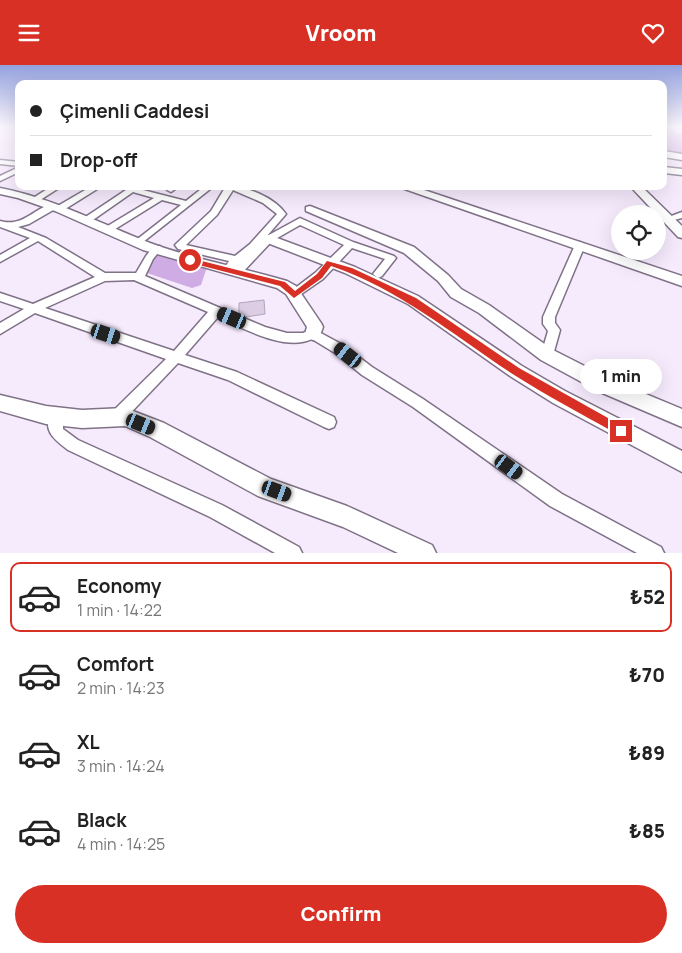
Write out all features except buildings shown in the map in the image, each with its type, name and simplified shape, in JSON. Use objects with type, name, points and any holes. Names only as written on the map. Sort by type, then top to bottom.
[{"type":"main road","points":[[667,154],[682,157]]},
{"type":"street","points":[[0,162],[15,164]]},
{"type":"street","points":[[667,170],[682,172]]},
{"type":"street","points":[[0,179],[15,171]]},
{"type":"street","points":[[34,200],[51,190]]},
{"type":"street","points":[[2,228],[26,223],[90,190]]},
{"type":"street","points":[[87,220],[132,190]]},
{"type":"street","points":[[141,190],[188,203]]},
{"type":"street","points":[[138,243],[205,190]]},
{"type":"street","points":[[229,190],[214,213],[180,245],[181,247],[282,284],[294,295],[315,327],[313,334]]},
{"type":"street","points":[[234,267],[282,214],[280,209],[238,190]]},
{"type":"street","points":[[413,190],[682,281]]},
{"type":"street","points":[[638,190],[646,201],[670,218],[682,234]]},
{"type":"street","points":[[0,191],[34,200],[109,229],[138,243],[190,260],[234,267],[269,239],[300,221],[350,244],[392,258],[378,274]]},
{"type":"street","points":[[109,229],[161,197]]},
{"type":"street","points":[[310,209],[409,250],[443,278],[456,293],[484,309],[547,355],[606,385],[682,418]]},
{"type":"street","points":[[670,218],[682,215]]},
{"type":"street","points":[[2,228],[37,238],[103,277]]},
{"type":"street","points":[[0,259],[37,238]]},
{"type":"street","points":[[269,239],[350,270],[413,300],[544,388],[682,462]]},
{"type":"street","points":[[294,295],[320,276],[330,263],[350,244]]},
{"type":"street","points":[[547,355],[554,330],[549,324],[549,317],[580,245]]},
{"type":"street","points":[[139,278],[149,258],[157,248]]},
{"type":"street","points":[[0,329],[35,308],[103,277],[121,275],[139,278],[262,331],[287,338],[304,338],[313,334]]},
{"type":"street","points":[[0,297],[232,376],[329,421]]},
{"type":"street","points":[[117,417],[176,357],[216,311]]},
{"type":"street","points":[[313,334],[339,349],[367,371],[418,403],[556,500],[655,553]]},
{"type":"street","points":[[1,404],[56,416],[82,419],[125,417],[157,431],[266,488],[347,517],[424,553]]},
{"type":"street","points":[[56,416],[56,432],[73,445],[216,511],[293,553]]},
{"type":"shaded area","points":[[667,150],[682,150],[682,154],[667,152]]},
{"type":"shaded area","points":[[156,252],[207,267],[201,285],[192,288],[144,272]]},
{"type":"route","points":[[190,260],[282,284],[291,290],[294,295],[320,276],[330,263],[350,270],[413,300],[516,371],[621,431]]}]
